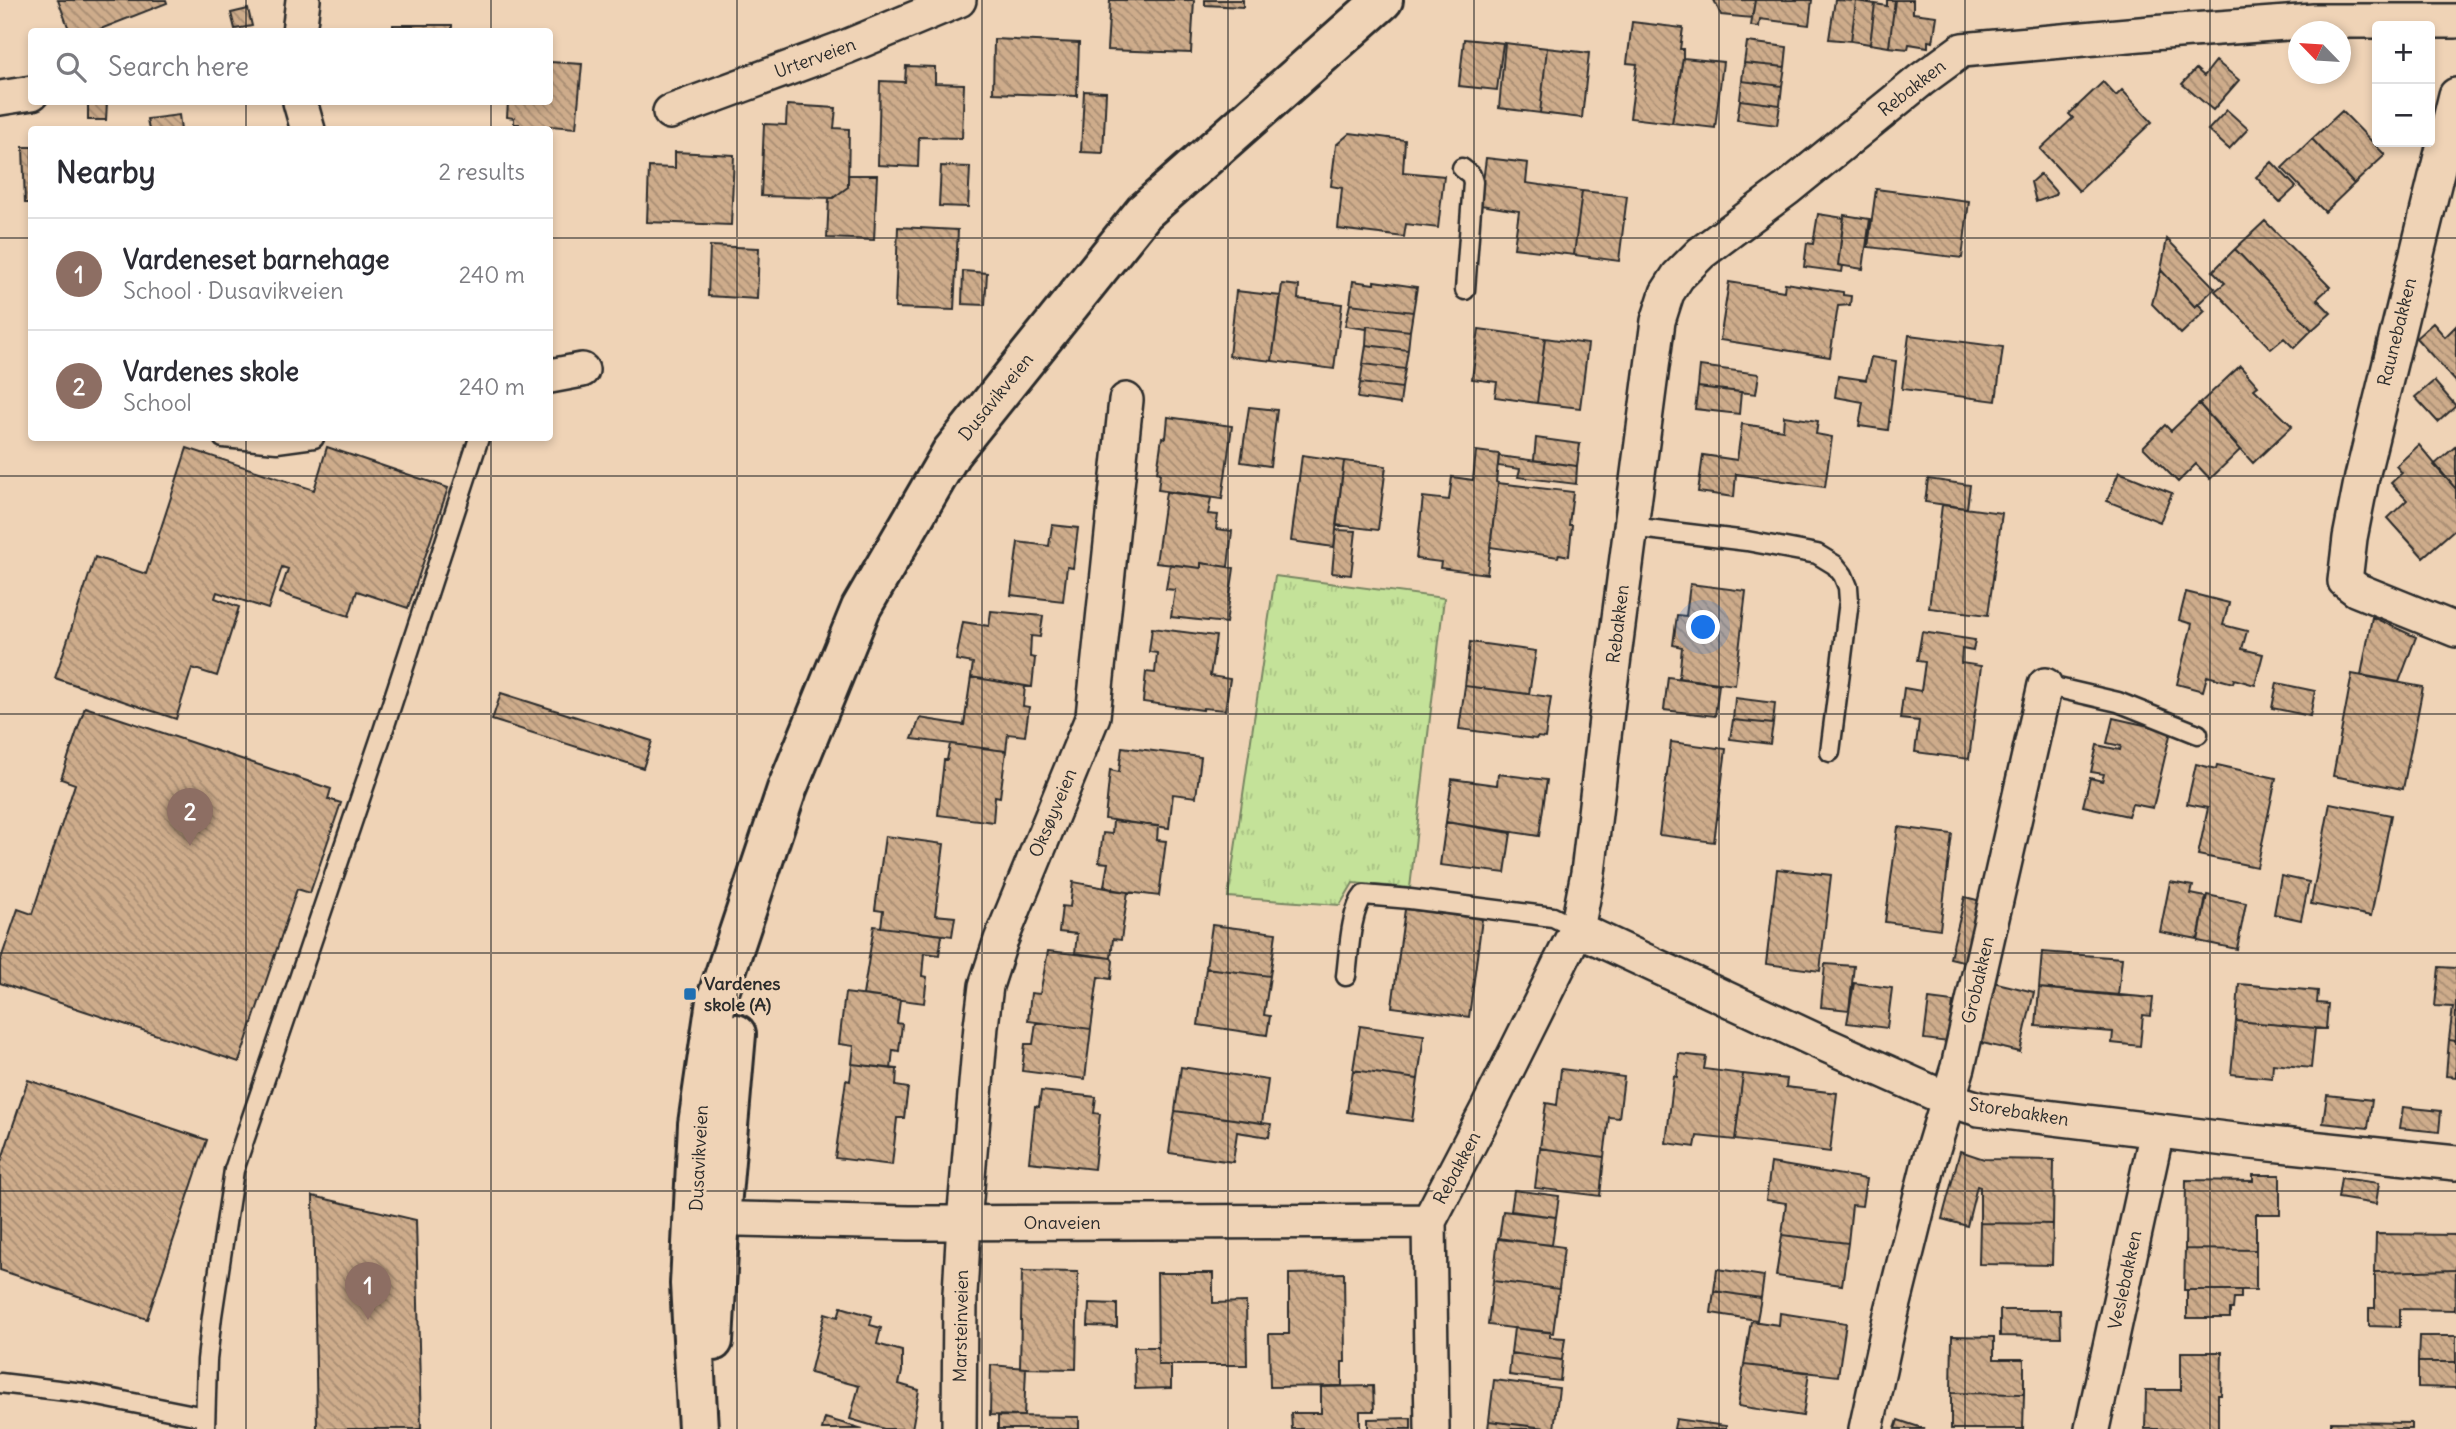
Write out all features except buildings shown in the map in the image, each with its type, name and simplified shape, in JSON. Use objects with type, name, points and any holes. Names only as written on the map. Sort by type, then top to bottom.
[{"type":"main road","name":"Dusavikveien","points":[[698,1429],[690,1284],[707,1218],[753,893],[788,789],[861,608],[951,453],[1144,212],[1377,2]]},
{"type":"main road","name":"Dusavikveien","points":[[707,1218],[707,1429]]},
{"type":"street","points":[[300,28],[303,0]]},
{"type":"street","name":"Urterveien","points":[[670,113],[846,47],[959,0]]},
{"type":"street","name":"Rebakken","points":[[1432,1429],[1429,1221],[1577,929],[1588,873],[1658,321],[1667,293],[1678,276],[1701,253],[1788,188],[1962,50],[2290,22],[2456,21]]},
{"type":"street","points":[[0,98],[28,94]]},
{"type":"street","name":"Raunebakken","points":[[2456,95],[2362,477],[2345,571],[2345,581],[2349,586],[2456,631]]},
{"type":"street","points":[[301,105],[306,126]]},
{"type":"street","points":[[553,375],[582,370]]},
{"type":"street","name":"Oksøyveien","points":[[964,1222],[986,986],[1001,940],[1093,716],[1126,400]]},
{"type":"street","name":"Grobakken","points":[[1866,1429],[1890,1320],[1947,1099],[1958,1067],[2045,685]]},
{"type":"street","name":"Storebakken","points":[[1577,929],[1947,1099],[1979,1109],[2456,1163]]},
{"type":"street","name":"Veslebakken","points":[[2092,1429],[2157,1131]]},
{"type":"street","name":"Onaveien","points":[[707,1218],[856,1223],[1429,1221]]},
{"type":"street","name":"Marsteinveien","points":[[959,1429],[960,1294],[964,1222]]},
{"type":"lane","points":[[1462,168],[1471,175],[1473,182],[1465,290]]},
{"type":"lane","points":[[255,441],[292,441]]},
{"type":"lane","points":[[0,1383],[83,1393],[204,1423],[212,1316],[234,1170],[478,441]]},
{"type":"lane","points":[[1631,527],[1787,547],[1818,554],[1835,565],[1848,587],[1850,601],[1830,752]]},
{"type":"lane","name":"Grobakken","points":[[2045,685],[2118,702],[2198,734]]},
{"type":"lane","points":[[1346,976],[1359,901],[1364,895],[1553,917],[1577,929]]},
{"type":"green space","points":[[1275,576],[1444,598],[1410,888],[1353,883],[1340,905],[1228,897]]},
{"type":"place","name":"Vardenes skole","points":[[190,846]]},
{"type":"place","name":"Vardenes skole (A)","points":[[690,994]]},
{"type":"place","name":"Vardeneset barnehage","points":[[368,1320]]}]
